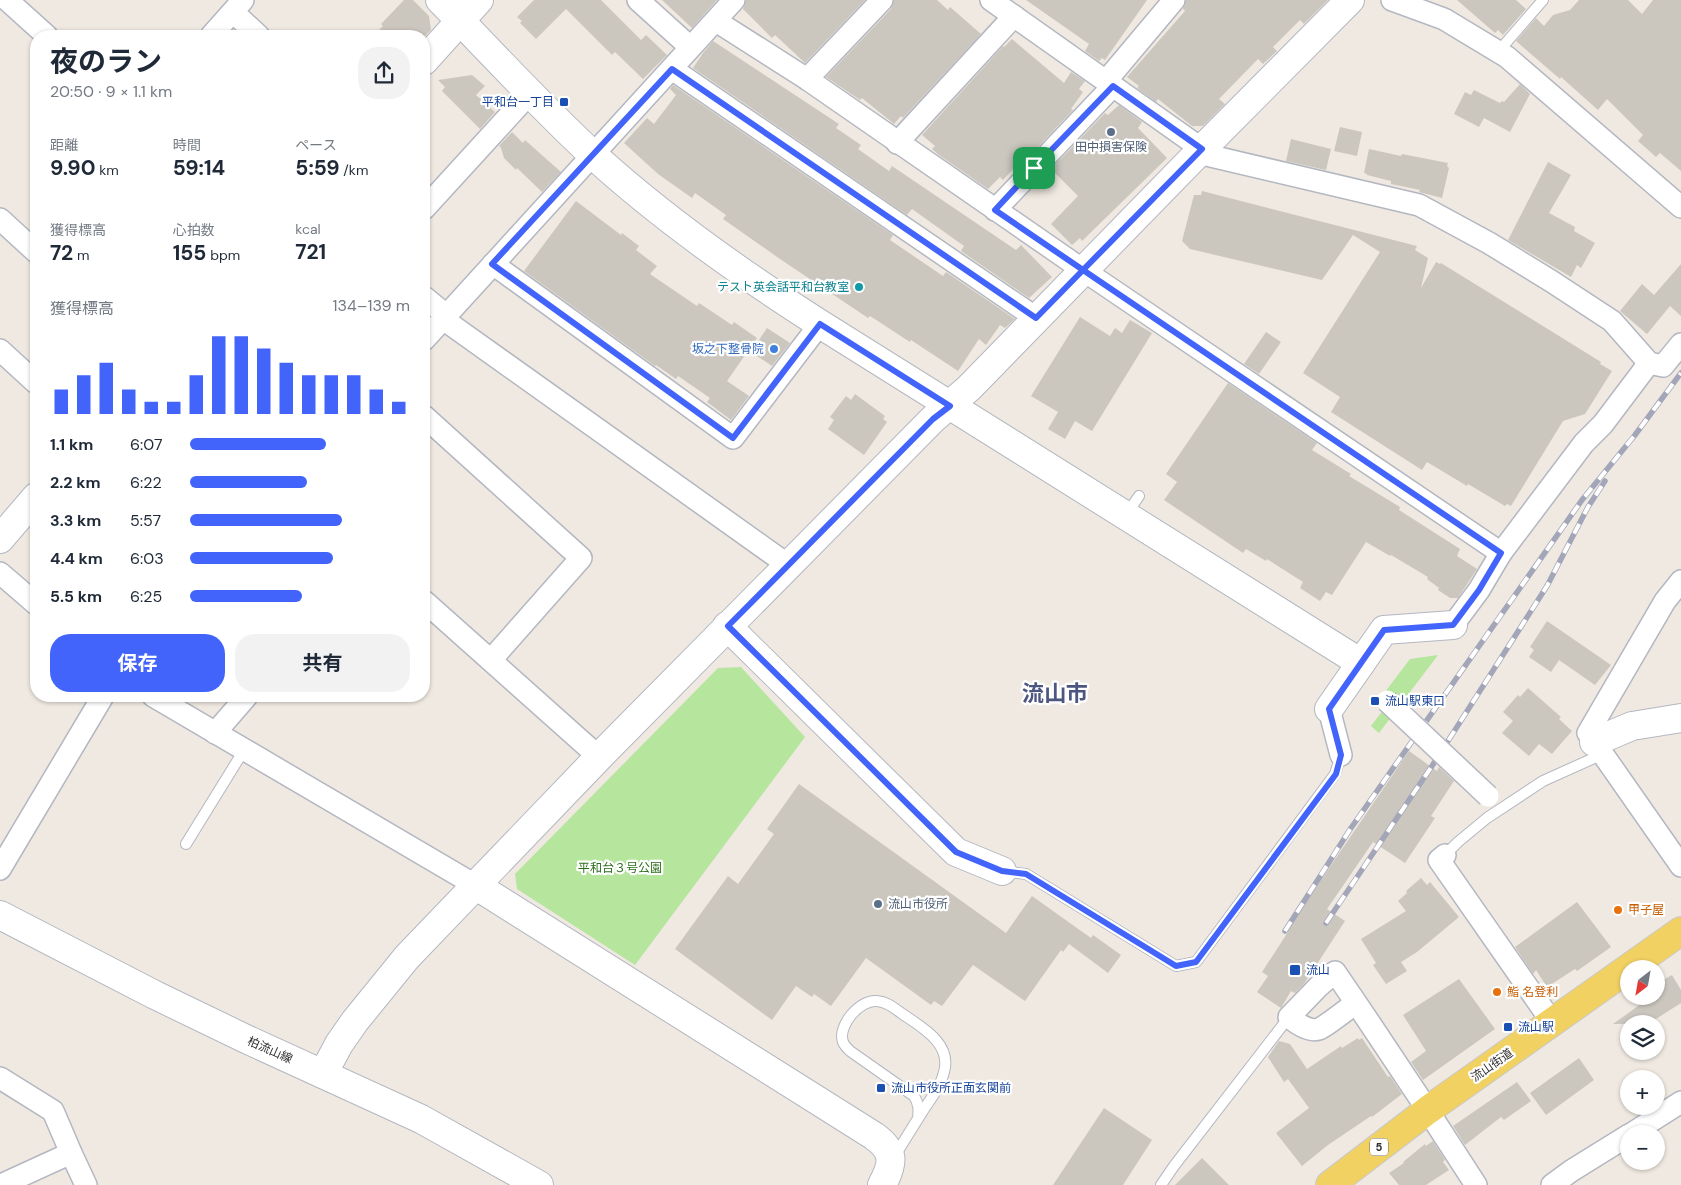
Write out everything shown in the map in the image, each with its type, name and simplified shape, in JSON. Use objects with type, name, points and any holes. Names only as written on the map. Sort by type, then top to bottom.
[{"type":"main road","name":"流山街道","points":[[1330,1185],[1428,1110],[1681,931]]},
{"type":"street","points":[[440,0],[592,154],[693,238],[758,284],[950,406],[1132,506],[1361,663]]},
{"type":"street","points":[[430,54],[479,0]]},
{"type":"street","points":[[638,0],[690,48]]},
{"type":"street","points":[[430,333],[734,0]]},
{"type":"street","points":[[807,79],[882,0]]},
{"type":"street","points":[[991,0],[1110,84],[1200,151],[1419,205],[1489,243],[1612,321],[1649,363],[1663,366],[1681,344]]},
{"type":"street","points":[[995,210],[1110,84],[1174,0]]},
{"type":"street","points":[[323,1074],[339,1044],[355,1020],[383,984],[475,885],[788,565],[933,419],[969,388],[1350,0]]},
{"type":"street","points":[[1392,0],[1444,19],[1507,57],[1681,207]]},
{"type":"street","points":[[5,4],[39,30]]},
{"type":"street","points":[[216,30],[238,6],[255,30]]},
{"type":"street","points":[[897,143],[1014,16]]},
{"type":"street","points":[[716,21],[807,79],[995,210],[1501,553]]},
{"type":"street","points":[[672,69],[1036,318]]},
{"type":"street","points":[[430,202],[530,93]]},
{"type":"street","points":[[0,219],[30,246]]},
{"type":"street","points":[[492,264],[733,438],[820,324]]},
{"type":"street","points":[[430,303],[445,317],[788,565]]},
{"type":"street","points":[[0,350],[30,378]]},
{"type":"street","points":[[1341,755],[1329,709],[1384,630],[1453,625],[1479,590],[1501,553],[1584,442],[1603,424],[1649,363]]},
{"type":"street","points":[[430,421],[581,558],[491,660]]},
{"type":"street","points":[[0,539],[30,504]]},
{"type":"street","points":[[0,573],[30,599]]},
{"type":"street","points":[[1681,581],[1665,601],[1588,733],[1681,866]]},
{"type":"street","points":[[430,605],[599,757]]},
{"type":"street","points":[[728,626],[956,852],[1002,871]]},
{"type":"street","points":[[1387,701],[1488,796]]},
{"type":"street","points":[[0,869],[99,702]]},
{"type":"street","points":[[163,702],[475,885],[874,1136],[885,1144],[890,1154],[886,1175]]},
{"type":"street","points":[[214,733],[242,702]]},
{"type":"street","points":[[1598,748],[1632,726],[1681,718]]},
{"type":"street","points":[[1442,858],[1552,1022]]},
{"type":"street","name":"柏流山線","points":[[0,915],[155,995],[421,1119],[539,1185]]},
{"type":"street","points":[[1356,1003],[1318,1029],[1307,1028],[1298,1024],[1290,1017],[1318,986],[1335,972],[1356,1003],[1428,1110],[1476,1185]]},
{"type":"street","points":[[0,1078],[53,1111],[86,1185]]},
{"type":"street","points":[[1644,1125],[1681,1102]]},
{"type":"street","points":[[1552,1185],[1570,1171],[1620,1140]]},
{"type":"street","points":[[1,1185],[71,1153]]},
{"type":"lane","points":[[1498,52],[1543,0]]},
{"type":"lane","points":[[1442,858],[1487,818],[1598,748]]},
{"type":"lane","points":[[186,844],[244,750]]},
{"type":"lane","points":[[1002,871],[1026,874],[1176,966],[1196,962],[1336,774],[1341,755]]},
{"type":"lane","points":[[886,1175],[938,1086],[945,1072],[946,1060],[941,1047],[933,1035],[886,1002],[875,1000],[865,1003],[858,1007],[843,1028],[843,1044],[850,1051],[914,1096],[918,1102],[918,1119]]},
{"type":"lane","points":[[1161,1185],[1290,1017]]},
{"type":"green space","points":[[1438,655],[1379,733],[1371,726],[1384,709],[1385,692],[1410,659]]},
{"type":"green space","name":"平和台３号公園","points":[[741,667],[805,737],[635,965],[517,889],[515,874],[718,668]]},
{"type":"building","points":[[404,0],[413,0],[429,16],[431,30],[379,30],[383,26],[381,24]]},
{"type":"building","points":[[534,0],[601,0],[641,40],[646,35],[667,55],[643,79],[615,52],[612,55],[566,9],[536,39],[520,23],[522,21],[517,17]]},
{"type":"building","points":[[662,0],[717,0],[692,28]]},
{"type":"building","points":[[746,0],[865,0],[805,63],[775,35],[772,38],[743,9]]},
{"type":"building","points":[[894,0],[937,0],[948,10],[950,7],[981,34],[903,118],[901,116],[894,124],[862,98],[860,100],[826,77],[891,9]]},
{"type":"building","points":[[1026,0],[1147,0],[1105,60],[1102,58],[1099,61],[1085,51],[1089,44]]},
{"type":"building","points":[[1186,0],[1328,0],[1304,24],[1300,20],[1273,47],[1277,51],[1263,64],[1258,59],[1219,99],[1225,104],[1203,126],[1192,126],[1158,99],[1156,102],[1137,88],[1139,86],[1127,77],[1185,11],[1183,9]]},
{"type":"building","points":[[1457,0],[1516,0],[1526,9],[1503,35],[1498,30],[1495,33]]},
{"type":"building","points":[[1579,0],[1628,0],[1642,14],[1653,0],[1681,0],[1681,171],[1660,153],[1656,157],[1638,141],[1643,135],[1607,99],[1598,110],[1516,41],[1536,18],[1544,26],[1553,15],[1570,10]]},
{"type":"building","points":[[1012,39],[1064,83],[1071,72],[1085,81],[1079,89],[1083,92],[1071,109],[1073,110],[1003,180],[1000,177],[988,189],[939,155],[932,149],[935,146],[922,135],[1003,46]]},
{"type":"building","points":[[713,41],[839,124],[836,128],[861,145],[858,149],[889,171],[892,166],[1016,250],[1021,245],[1052,277],[1029,298],[961,251],[964,246],[912,209],[907,215],[693,68]]},
{"type":"building","points":[[472,75],[485,86],[476,95],[495,112],[480,129],[442,91],[445,87],[438,80]]},
{"type":"building","points":[[1520,84],[1530,94],[1510,132],[1484,118],[1479,127],[1454,114],[1465,92],[1471,95],[1474,90],[1500,103],[1504,102]]},
{"type":"building","points":[[673,85],[893,235],[890,240],[943,276],[946,272],[1015,319],[1005,328],[1000,325],[986,345],[979,339],[958,371],[911,340],[910,342],[870,316],[868,318],[780,259],[723,219],[726,215],[695,193],[692,198],[658,174],[624,143],[647,118],[654,124],[676,95],[670,89]]},
{"type":"building","points":[[1119,105],[1142,122],[1138,128],[1167,158],[1082,241],[1080,238],[1072,245],[1051,224],[1078,196],[1051,169],[1105,113],[1108,115]]},
{"type":"building","points":[[1340,127],[1362,132],[1357,156],[1334,151]]},
{"type":"building","points":[[512,132],[523,143],[525,140],[561,172],[542,192],[504,158],[499,146]]},
{"type":"building","points":[[1291,139],[1331,149],[1326,170],[1286,161]]},
{"type":"building","points":[[1369,149],[1448,163],[1447,166],[1449,168],[1442,198],[1419,192],[1420,190],[1391,184],[1391,181],[1364,173]]},
{"type":"building","points":[[1548,162],[1571,175],[1549,213],[1575,227],[1574,231],[1595,243],[1581,268],[1577,265],[1571,277],[1508,240]]},
{"type":"building","points":[[1202,191],[1417,246],[1415,250],[1428,258],[1421,288],[1436,262],[1441,263],[1601,362],[1600,364],[1612,371],[1585,414],[1563,421],[1511,506],[1507,504],[1505,506],[1427,462],[1422,470],[1331,412],[1340,397],[1303,373],[1380,252],[1353,235],[1322,280],[1190,249],[1182,241],[1194,195],[1201,195]]},
{"type":"building","points":[[576,201],[621,235],[622,233],[639,246],[636,250],[657,266],[650,274],[697,306],[699,303],[732,325],[734,322],[757,338],[727,381],[749,396],[731,420],[707,402],[710,398],[678,376],[676,379],[655,366],[524,271]]},
{"type":"building","points":[[1681,264],[1681,316],[1670,306],[1647,334],[1620,311],[1642,284],[1654,295]]},
{"type":"building","points":[[1080,317],[1110,336],[1115,328],[1122,333],[1130,320],[1152,333],[1092,431],[1075,421],[1065,439],[1048,429],[1058,412],[1031,396]]},
{"type":"building","points":[[767,328],[790,343],[772,366],[751,352]]},
{"type":"building","points":[[1266,332],[1281,342],[1259,374],[1244,364]]},
{"type":"building","points":[[1228,383],[1317,443],[1312,450],[1351,474],[1349,476],[1400,507],[1399,510],[1460,549],[1457,556],[1477,569],[1458,598],[1450,598],[1438,590],[1439,588],[1427,579],[1428,577],[1366,542],[1332,595],[1326,592],[1320,601],[1300,588],[1303,582],[1267,559],[1266,561],[1246,549],[1243,553],[1164,500],[1177,482],[1166,474]]},
{"type":"building","points":[[855,394],[885,416],[883,419],[887,422],[864,455],[828,429],[834,420],[830,417],[846,396],[851,400]]},
{"type":"building","points":[[1547,621],[1611,665],[1595,685],[1559,660],[1551,672],[1529,657],[1534,650],[1530,647]]},
{"type":"building","points":[[1528,688],[1561,717],[1559,719],[1572,731],[1552,754],[1539,744],[1529,756],[1502,733],[1513,721],[1503,712],[1518,695],[1520,697]]},
{"type":"building","points":[[1409,751],[1437,771],[1439,767],[1454,781],[1431,816],[1435,818],[1405,863],[1373,842],[1327,909],[1345,921],[1304,984],[1295,993],[1291,991],[1281,1008],[1257,992],[1268,976],[1262,972],[1288,932],[1286,931]]},
{"type":"building","points":[[799,784],[1006,933],[1032,896],[1091,938],[1093,935],[1121,955],[1108,973],[1069,944],[1063,952],[1061,950],[1025,1001],[973,965],[942,1006],[934,1001],[931,1005],[866,958],[831,1006],[814,994],[812,997],[796,986],[772,1020],[675,949],[728,876],[738,884],[774,834],[767,829]]},
{"type":"building","points":[[1421,878],[1427,885],[1430,882],[1459,917],[1417,952],[1401,962],[1407,971],[1386,984],[1373,965],[1376,963],[1361,939],[1406,911],[1398,901]]},
{"type":"building","points":[[1577,902],[1611,947],[1577,971],[1575,969],[1547,987],[1536,970],[1533,974],[1515,947]]},
{"type":"building","points":[[1672,975],[1681,990],[1681,1003],[1662,1015],[1626,1015],[1639,1005],[1665,1005],[1665,979]]},
{"type":"building","points":[[1459,979],[1495,1029],[1423,1080],[1411,1062],[1426,1051],[1403,1015]]},
{"type":"building","points":[[1620,1019],[1620,1024],[1613,1024]]},
{"type":"building","points":[[1358,1038],[1359,1040],[1362,1038],[1388,1077],[1390,1076],[1402,1094],[1372,1117],[1328,1145],[1302,1166],[1276,1133],[1309,1108],[1288,1079],[1284,1082],[1268,1057],[1279,1041],[1290,1044],[1307,1069],[1341,1046],[1342,1048]]},
{"type":"building","points":[[1579,1058],[1594,1080],[1546,1115],[1530,1093]]},
{"type":"building","points":[[1517,1082],[1531,1101],[1504,1120],[1501,1117],[1465,1145],[1453,1126]]},
{"type":"building","points":[[1104,1108],[1152,1140],[1123,1185],[1053,1185]]},
{"type":"building","points":[[1433,1141],[1449,1170],[1426,1185],[1399,1185],[1389,1173],[1404,1163],[1425,1144],[1426,1146]]},
{"type":"building","points":[[1202,1158],[1229,1185],[1175,1185]]},
{"type":"railway","points":[[1285,931],[1351,828],[1582,500],[1635,435],[1681,373]]},
{"type":"railway","points":[[1326,923],[1432,766],[1547,586],[1588,507],[1605,481]]},
{"type":"place","name":"平和台一丁目","points":[[564,102]]},
{"type":"place","name":"田中損害保険","points":[[1111,132]]},
{"type":"place","name":"テスト英会話平和台教室","points":[[859,287]]},
{"type":"place","name":"坂之下整骨院","points":[[774,349]]},
{"type":"place","name":"流山駅東口","points":[[1375,701]]},
{"type":"place","name":"流山市役所","points":[[878,904]]},
{"type":"place","name":"甲子屋","points":[[1618,910]]},
{"type":"place","name":"流山","points":[[1295,970]]},
{"type":"place","name":"鮨 名登利","points":[[1497,992]]},
{"type":"place","name":"流山駅","points":[[1508,1027]]},
{"type":"place","name":"流山市役所正面玄関前","points":[[881,1088]]},
{"type":"district","name":"流山市","points":[[1055,693]]},
{"type":"route","points":[[1034,168],[995,210],[1083,270],[1036,318],[672,69],[492,264],[733,438],[820,324],[950,406],[933,419],[728,626],[956,852],[1002,871],[1026,874],[1176,966],[1196,962],[1336,774],[1341,755],[1329,709],[1384,630],[1453,625],[1479,590],[1501,553],[1083,270],[1202,149],[1113,86],[1034,168]]}]
